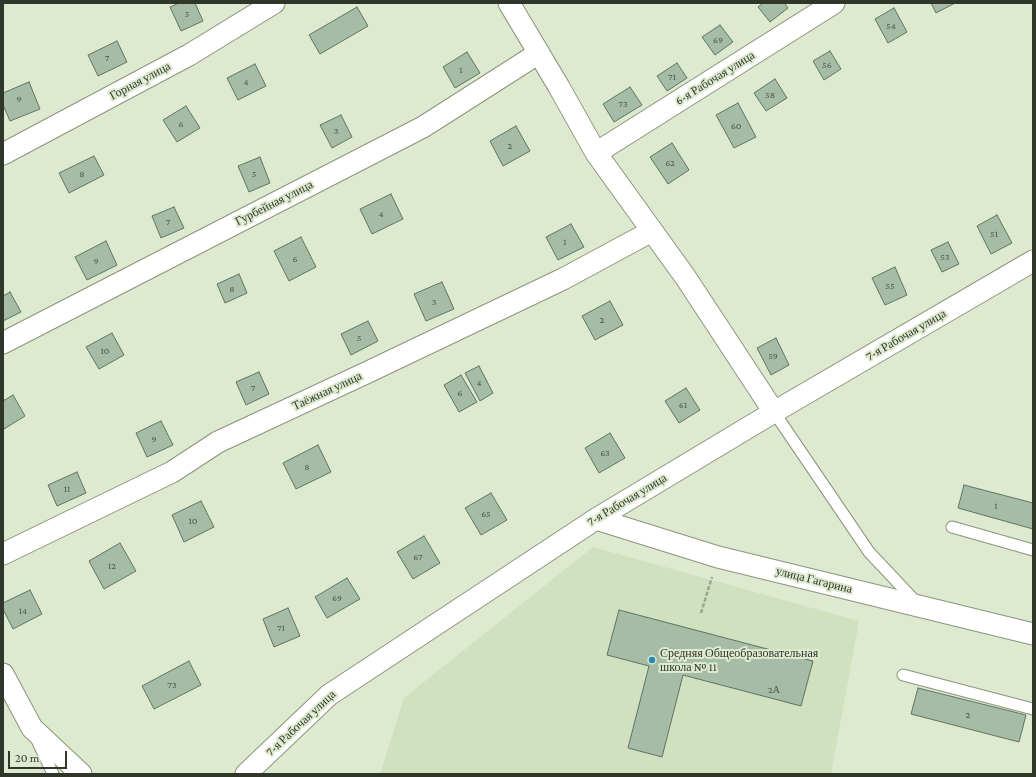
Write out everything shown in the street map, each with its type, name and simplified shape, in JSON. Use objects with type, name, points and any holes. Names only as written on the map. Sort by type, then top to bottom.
[{"type":"street","name":"Горная улица","points":[[3,154],[189,55],[274,3]]},
{"type":"street","points":[[509,3],[596,153],[686,278],[774,412]]},
{"type":"street","name":"6-я Рабочая улица","points":[[596,153],[834,3]]},
{"type":"street","name":"Гурбейная улица","points":[[3,343],[423,127],[539,53]]},
{"type":"street","name":"Таёжная улица","points":[[3,554],[172,472],[218,442],[563,279],[652,231]]},
{"type":"street","name":"7-я Рабочая улица","points":[[246,774],[329,695],[596,519],[774,412],[1033,261]]},
{"type":"street","name":"улица Гагарина","points":[[596,519],[718,557],[1033,634]]},
{"type":"street","points":[[3,674],[32,728],[81,774]]},
{"type":"lane","points":[[774,412],[869,552],[920,606]]},
{"type":"lane","points":[[952,527],[1033,550]]},
{"type":"lane","points":[[903,674],[1033,709]]},
{"type":"lane","points":[[32,728],[53,774]]},
{"type":"path","points":[[701,613],[718,557]]},
{"type":"shaded area","name":"Средняя Общеобразовательная школа № 11","points":[[593,547],[859,621],[831,774],[380,774],[404,698]]},
{"type":"building","points":[[179,3],[195,3],[203,21],[181,31],[170,7]]},
{"type":"building","points":[[763,3],[784,3],[788,8],[770,22],[758,7]]},
{"type":"building","points":[[931,3],[955,3],[936,13]]},
{"type":"building","points":[[357,7],[368,26],[320,54],[309,35]]},
{"type":"building","points":[[894,8],[907,32],[888,43],[875,19]]},
{"type":"building","points":[[720,25],[733,42],[715,55],[702,37]]},
{"type":"building","points":[[117,41],[127,62],[98,76],[88,55]]},
{"type":"building","points":[[830,51],[841,69],[824,80],[813,61]]},
{"type":"building","points":[[467,52],[480,73],[455,88],[443,67]]},
{"type":"building","points":[[677,63],[687,78],[667,91],[657,76]]},
{"type":"building","points":[[255,64],[266,86],[238,100],[227,78]]},
{"type":"building","points":[[775,79],[787,98],[766,111],[754,93]]},
{"type":"building","points":[[29,82],[40,109],[10,121],[3,105],[3,93]]},
{"type":"building","points":[[630,87],[642,105],[614,122],[603,104]]},
{"type":"building","points":[[738,103],[756,137],[734,148],[716,115]]},
{"type":"building","points":[[186,106],[200,128],[177,142],[163,120]]},
{"type":"building","points":[[341,115],[352,137],[332,148],[320,125]]},
{"type":"building","points":[[516,126],[530,151],[503,166],[490,141]]},
{"type":"building","points":[[672,143],[689,170],[668,184],[650,157]]},
{"type":"building","points":[[94,156],[104,175],[69,193],[59,173]]},
{"type":"building","points":[[260,157],[270,183],[249,192],[238,166]]},
{"type":"building","points":[[391,194],[403,219],[372,234],[360,209]]},
{"type":"building","points":[[174,207],[184,228],[161,238],[152,216]]},
{"type":"building","points":[[997,215],[1012,243],[991,254],[977,226]]},
{"type":"building","points":[[571,224],[584,247],[558,260],[546,237]]},
{"type":"building","points":[[301,237],[316,267],[289,281],[274,251]]},
{"type":"building","points":[[106,241],[117,265],[87,280],[75,257]]},
{"type":"building","points":[[948,242],[959,264],[942,272],[931,250]]},
{"type":"building","points":[[895,267],[907,295],[885,305],[872,278]]},
{"type":"building","points":[[239,274],[247,293],[225,303],[217,284]]},
{"type":"building","points":[[442,282],[454,309],[426,321],[414,294]]},
{"type":"building","points":[[10,292],[21,312],[3,321],[3,296]]},
{"type":"building","points":[[610,301],[623,325],[595,340],[582,316]]},
{"type":"building","points":[[368,321],[378,341],[351,355],[341,334]]},
{"type":"building","points":[[112,333],[124,355],[99,369],[86,347]]},
{"type":"building","points":[[776,338],[789,365],[771,375],[757,348]]},
{"type":"building","points":[[479,366],[493,393],[480,401],[465,373]]},
{"type":"building","points":[[259,372],[269,394],[246,405],[236,382]]},
{"type":"building","points":[[461,375],[477,402],[459,412],[444,385]]},
{"type":"building","points":[[686,388],[700,410],[679,423],[665,401]]},
{"type":"building","points":[[13,395],[25,416],[4,429],[3,401]]},
{"type":"building","points":[[161,421],[173,445],[147,457],[136,433]]},
{"type":"building","points":[[610,433],[625,458],[599,473],[585,448]]},
{"type":"building","points":[[318,445],[331,472],[296,489],[283,463]]},
{"type":"building","points":[[77,472],[86,493],[57,506],[48,485]]},
{"type":"building","points":[[964,485],[1033,503],[1033,529],[958,508]]},
{"type":"building","points":[[491,493],[507,520],[481,535],[465,508]]},
{"type":"building","points":[[201,501],[214,527],[184,542],[172,515]]},
{"type":"building","points":[[424,536],[440,563],[413,579],[397,552]]},
{"type":"building","points":[[120,543],[136,571],[104,589],[89,561]]},
{"type":"building","points":[[347,578],[360,599],[327,618],[315,597]]},
{"type":"building","points":[[30,590],[42,614],[13,629],[3,609],[3,603]]},
{"type":"building","points":[[288,608],[300,636],[274,647],[263,619]]},
{"type":"building","points":[[619,610],[813,661],[801,706],[683,675],[662,757],[628,748],[649,666],[607,655]]},
{"type":"building","points":[[189,661],[201,685],[154,709],[142,686]]},
{"type":"building","points":[[918,688],[1026,715],[1019,742],[911,714]]},
{"type":"place","name":"Средняя Общеобразовательная школа № 11","points":[[652,660]]}]
